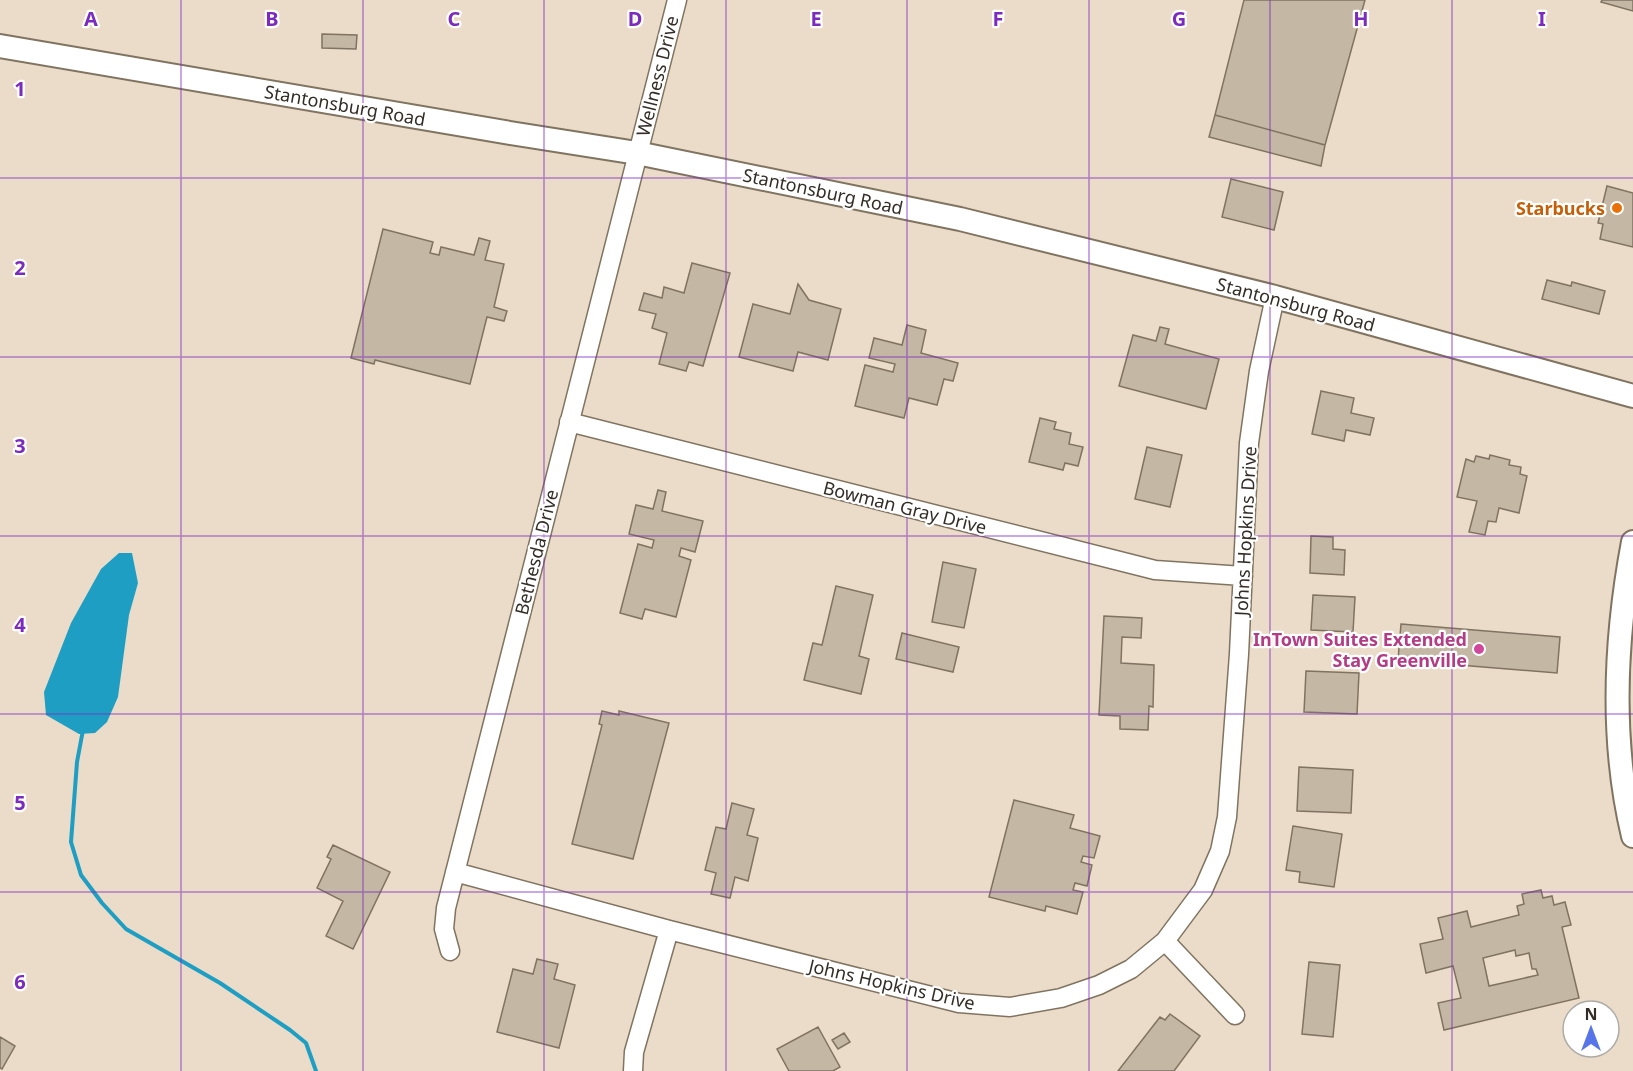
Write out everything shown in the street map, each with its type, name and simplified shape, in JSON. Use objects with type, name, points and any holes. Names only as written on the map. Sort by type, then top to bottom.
[{"type":"main road","name":"Stantonsburg Road","points":[[0,46],[637,153],[960,219],[1275,297],[1633,396]]},
{"type":"main road","points":[[1633,542],[1618,644],[1617,715],[1624,801],[1633,836]]},
{"type":"street","name":"Wellness Drive","points":[[637,153],[677,0]]},
{"type":"street","name":"Bethesda Drive","points":[[450,951],[444,929],[455,872],[637,153]]},
{"type":"street","name":"Johns Hopkins Drive","points":[[455,872],[669,930],[959,1003],[1010,1007],[1061,998],[1100,985],[1131,969],[1165,941],[1203,890],[1220,851],[1227,817],[1243,576],[1249,443],[1259,371],[1275,297]]},
{"type":"street","name":"Bowman Gray Drive","points":[[569,422],[1155,570],[1243,576]]},
{"type":"street","points":[[633,1071],[634,1052],[669,930]]},
{"type":"street","points":[[1165,941],[1235,1015]]},
{"type":"water","points":[[119,553],[132,553],[138,583],[129,615],[118,697],[107,722],[95,733],[79,734],[46,715],[44,692],[71,623],[101,569]]},
{"type":"building","points":[[1244,0],[1365,0],[1325,145],[1215,115]]},
{"type":"building","points":[[1602,0],[1633,0],[1633,11],[1601,2]]},
{"type":"building","points":[[322,34],[357,35],[356,49],[322,48]]},
{"type":"building","points":[[1215,115],[1325,145],[1321,166],[1209,137]]},
{"type":"building","points":[[1231,179],[1283,192],[1274,230],[1222,217]]},
{"type":"building","name":"Starbucks","points":[[1607,186],[1633,193],[1633,247],[1600,239],[1603,224],[1598,223]]},
{"type":"building","points":[[383,229],[433,242],[430,253],[439,255],[441,247],[474,255],[479,238],[490,241],[485,260],[504,264],[494,307],[507,311],[504,321],[487,317],[470,384],[375,360],[374,364],[351,358]]},
{"type":"building","points":[[692,263],[730,273],[703,366],[689,362],[686,371],[659,364],[667,333],[652,328],[656,314],[639,310],[644,293],[662,298],[664,287],[684,293]]},
{"type":"building","points":[[1547,280],[1571,286],[1572,282],[1605,291],[1599,314],[1542,299]]},
{"type":"building","points":[[798,284],[809,300],[841,309],[828,360],[798,352],[793,371],[739,357],[753,304],[790,314]]},
{"type":"building","points":[[907,325],[926,330],[921,353],[958,363],[953,381],[944,379],[937,405],[909,398],[904,418],[855,406],[865,365],[893,372],[895,364],[869,358],[874,338],[902,345]]},
{"type":"building","points":[[1160,327],[1169,329],[1165,344],[1219,359],[1206,409],[1119,386],[1133,335],[1156,341]]},
{"type":"building","points":[[1321,391],[1354,398],[1351,413],[1374,418],[1370,435],[1346,430],[1344,441],[1312,434]]},
{"type":"building","points":[[1040,418],[1056,422],[1054,429],[1071,433],[1069,444],[1083,447],[1078,466],[1065,463],[1063,470],[1029,462]]},
{"type":"building","points":[[1147,447],[1182,455],[1170,507],[1135,499]]},
{"type":"building","points":[[1490,455],[1510,460],[1509,465],[1521,467],[1520,474],[1527,476],[1519,513],[1499,508],[1496,522],[1488,521],[1485,535],[1469,532],[1477,501],[1457,497],[1466,459],[1474,462],[1476,456],[1489,459]]},
{"type":"building","points":[[658,490],[666,492],[662,511],[703,521],[695,552],[681,548],[679,556],[691,560],[676,617],[645,609],[642,619],[620,613],[638,544],[652,548],[654,540],[629,534],[636,505],[653,509]]},
{"type":"building","points":[[1311,536],[1333,537],[1333,549],[1345,550],[1344,575],[1310,573]]},
{"type":"building","points":[[943,562],[976,569],[964,628],[932,622]]},
{"type":"building","points":[[836,586],[873,595],[859,656],[869,659],[861,694],[804,680],[813,643],[822,645]]},
{"type":"building","points":[[1313,595],[1355,597],[1353,632],[1311,630]]},
{"type":"building","points":[[1104,616],[1142,618],[1141,638],[1122,637],[1121,663],[1154,665],[1153,707],[1149,706],[1148,730],[1120,729],[1120,716],[1099,715]]},
{"type":"building","name":"InTown Suites Extended Stay Greenville","points":[[1401,624],[1560,637],[1557,673],[1398,660]]},
{"type":"building","points":[[902,633],[959,647],[953,672],[896,659]]},
{"type":"building","points":[[1306,671],[1359,673],[1357,714],[1304,712]]},
{"type":"building","points":[[602,711],[619,715],[619,711],[669,723],[633,859],[572,844],[602,725],[599,724]]},
{"type":"building","points":[[1299,767],[1353,770],[1351,813],[1297,811]]},
{"type":"building","points":[[1014,800],[1074,815],[1070,828],[1100,836],[1094,858],[1083,856],[1081,862],[1092,865],[1087,886],[1075,883],[1073,890],[1083,892],[1077,914],[1046,906],[1045,911],[989,897]]},
{"type":"building","points":[[732,803],[754,809],[747,835],[758,838],[748,881],[735,877],[730,898],[711,894],[716,873],[705,870],[716,827],[726,829]]},
{"type":"building","points":[[1293,826],[1342,834],[1334,887],[1299,882],[1300,872],[1286,870]]},
{"type":"building","points":[[333,845],[390,872],[353,949],[326,936],[343,901],[317,888],[331,859],[327,857]]},
{"type":"building","points":[[1541,890],[1543,898],[1552,896],[1554,905],[1565,902],[1571,925],[1562,927],[1579,998],[1561,999],[1561,1002],[1444,1030],[1438,1003],[1461,998],[1453,966],[1426,973],[1420,944],[1443,939],[1438,918],[1467,911],[1471,927],[1519,915],[1517,906],[1524,904],[1522,894]],"holes":[[[1515,950],[1516,956],[1529,953],[1532,969],[1536,969],[1538,975],[1489,986],[1483,958]]]},
{"type":"building","points":[[537,959],[558,964],[554,979],[575,985],[559,1048],[497,1032],[513,969],[533,974]]},
{"type":"building","points":[[1309,962],[1340,965],[1333,1037],[1302,1034]]},
{"type":"building","points":[[1170,1014],[1200,1036],[1174,1071],[1118,1071],[1160,1017],[1165,1020]]},
{"type":"building","points":[[818,1027],[840,1067],[833,1071],[789,1071],[777,1049]]},
{"type":"building","points":[[844,1033],[850,1042],[838,1049],[832,1040]]},
{"type":"building","points":[[0,1037],[15,1046],[2,1069],[0,1068]]},
{"type":"waterway","points":[[83,730],[77,762],[71,842],[81,875],[126,929],[220,983],[306,1043],[316,1071]]},
{"type":"place","name":"Starbucks","points":[[1617,208]]},
{"type":"place","name":"InTown Suites Extended Stay Greenville","points":[[1479,649]]}]
